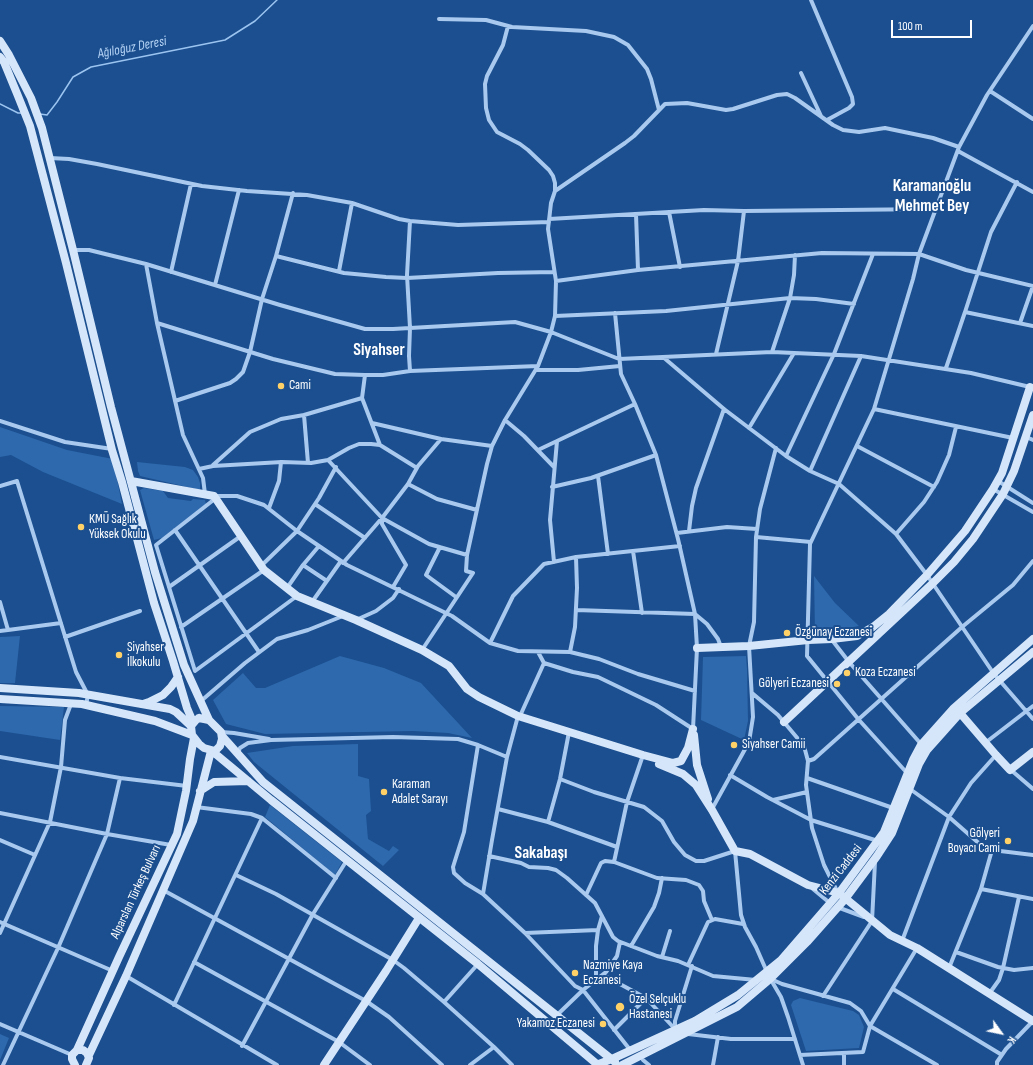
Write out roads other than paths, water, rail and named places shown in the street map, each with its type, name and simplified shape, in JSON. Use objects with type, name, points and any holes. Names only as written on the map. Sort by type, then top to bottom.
[{"type":"main road","points":[[0,41],[9,55],[30,98],[42,128],[111,407],[155,572],[184,665],[209,720],[263,782],[619,1065]]},
{"type":"main road","points":[[0,57],[4,62],[30,126],[66,263],[112,450],[154,603],[192,724],[193,737]]},
{"type":"main road","points":[[697,648],[749,646],[832,639],[857,636],[873,627],[927,575],[965,531],[993,489],[1002,473],[1032,387]]},
{"type":"main road","points":[[784,722],[828,683],[932,584],[954,562],[973,539],[1005,491],[1029,438],[1033,415]]},
{"type":"main road","points":[[131,481],[215,497],[262,568],[297,596],[356,620],[422,650],[449,666],[467,689],[479,697],[519,716],[643,755],[673,763],[681,761],[685,758],[690,758],[695,761],[697,765],[696,770],[693,774],[688,776],[643,755]]},
{"type":"main road","name":"Kenzi Caddesi","points":[[622,1065],[645,1061],[686,1033],[737,1007],[769,976],[781,960],[834,905],[875,859],[892,833],[919,764],[927,750],[960,713],[1033,639]]},
{"type":"main road","name":"Kenzi Caddesi","points":[[842,896],[884,832],[921,745],[954,708],[1032,653]]},
{"type":"main road","points":[[141,704],[163,695],[171,688],[178,677]]},
{"type":"main road","points":[[0,688],[88,695],[170,709],[192,724]]},
{"type":"main road","points":[[0,699],[86,706],[155,721],[193,737],[199,744],[212,751],[478,964],[597,1065]]},
{"type":"main road","points":[[960,713],[1010,770],[1033,752]]},
{"type":"main road","points":[[192,724],[200,718],[209,720]]},
{"type":"main road","points":[[693,729],[688,748],[679,768],[683,774],[696,785],[735,850],[750,854],[808,885],[842,896],[890,935],[917,948],[1033,1021]]},
{"type":"main road","points":[[693,729],[697,765],[712,810]]},
{"type":"main road","points":[[212,751],[220,746],[222,739],[221,734]]},
{"type":"main road","name":"Alparslan Türkeş Bulvarı","points":[[74,1059],[177,834],[187,786],[193,737]]},
{"type":"main road","name":"Alparslan Türkeş Bulvarı","points":[[90,1062],[193,821],[212,751]]},
{"type":"main road","points":[[200,791],[214,782],[248,781]]},
{"type":"main road","points":[[324,1065],[419,918]]},
{"type":"main road","name":"Kenzi Caddesi","points":[[597,1065],[695,1021],[738,995],[758,980],[769,976]]},
{"type":"main road","name":"Alparslan Türkeş Bulvarı","points":[[74,1059],[83,1050],[90,1062]]},
{"type":"street","points":[[811,0],[852,97],[853,104],[849,108],[827,120]]},
{"type":"street","points":[[439,19],[486,20],[508,26],[551,30],[586,31],[617,39],[628,45],[647,70],[652,79],[659,110]]},
{"type":"street","points":[[422,650],[473,573],[466,570],[467,555],[492,446],[504,420],[537,368],[551,332],[555,316],[556,281],[548,229],[550,203],[555,191],[553,176],[549,170],[524,147],[497,132],[489,120],[485,95],[487,76],[503,45],[508,26]]},
{"type":"street","points":[[908,773],[859,720],[807,656],[811,542],[874,408],[913,279],[919,254],[958,149],[990,91],[1033,26]]},
{"type":"street","points":[[801,73],[822,116]]},
{"type":"street","points":[[990,91],[1033,119]]},
{"type":"street","points":[[555,191],[634,136],[665,104],[687,103],[726,110],[777,95],[787,94],[843,130],[849,132],[885,128],[933,138],[958,149],[1033,192]]},
{"type":"street","points":[[49,158],[69,159],[97,164],[191,184],[240,190],[307,195],[352,203],[398,219],[458,225],[704,210],[936,209]]},
{"type":"street","points":[[946,368],[966,312],[991,232],[1016,182]]},
{"type":"street","points":[[171,272],[191,184]]},
{"type":"street","points":[[215,285],[240,190]]},
{"type":"street","points":[[175,401],[230,383],[236,379],[246,366],[262,299],[276,256],[293,194]]},
{"type":"street","points":[[339,271],[352,203]]},
{"type":"street","points":[[716,354],[738,261],[744,211]]},
{"type":"street","points":[[669,212],[680,267]]},
{"type":"street","points":[[636,214],[638,270]]},
{"type":"street","points":[[410,221],[408,278],[410,371]]},
{"type":"street","points":[[73,250],[89,250],[146,264],[365,329],[393,329],[515,322],[531,325],[551,332],[619,359],[772,352],[834,354],[861,356],[946,368],[1032,387]]},
{"type":"street","points":[[556,281],[638,270],[680,267],[795,254],[822,252],[919,254],[978,273],[1033,286],[1020,323]]},
{"type":"street","points":[[772,352],[790,298],[794,275],[795,254]]},
{"type":"street","points":[[786,456],[834,354],[873,254]]},
{"type":"street","points":[[276,256],[339,271],[386,278],[498,272],[554,272]]},
{"type":"street","points":[[146,264],[157,323],[183,435],[203,478],[205,494]]},
{"type":"street","points":[[555,316],[666,311],[790,298],[816,299],[854,304]]},
{"type":"street","points":[[966,312],[1033,326]]},
{"type":"street","points":[[538,652],[544,663],[573,672],[598,677],[656,705],[693,729],[697,648],[695,614],[677,533],[656,455],[621,374],[615,313]]},
{"type":"street","points":[[157,323],[250,352],[335,374],[365,376],[410,371],[537,368],[578,370],[620,366]]},
{"type":"street","points":[[749,428],[794,353]]},
{"type":"street","points":[[810,471],[861,356]]},
{"type":"street","points":[[663,357],[724,409],[786,456],[810,471],[839,484],[896,534],[927,575],[997,677],[1033,719]]},
{"type":"street","points":[[365,376],[362,398],[380,445]]},
{"type":"street","points":[[213,466],[250,432],[280,420],[304,416],[362,398]]},
{"type":"street","points":[[538,450],[635,404]]},
{"type":"street","points":[[874,408],[956,427],[1013,438]]},
{"type":"street","points":[[689,531],[696,488],[724,409]]},
{"type":"street","points":[[304,416],[308,463]]},
{"type":"street","points":[[504,420],[538,450],[554,467]]},
{"type":"street","points":[[0,421],[65,442],[112,450]]},
{"type":"street","points":[[372,424],[441,439],[492,446]]},
{"type":"street","points":[[896,534],[924,502],[938,482],[949,455],[956,427]]},
{"type":"street","points":[[312,602],[342,562],[382,518],[408,484],[417,468],[441,439]]},
{"type":"street","points":[[554,562],[550,520],[557,441]]},
{"type":"street","points":[[199,469],[213,466],[280,462],[308,463],[328,460],[359,444],[380,445],[417,468]]},
{"type":"street","points":[[857,446],[934,487]]},
{"type":"street","points":[[712,810],[749,742],[753,716],[749,646],[754,622],[756,537],[760,509],[776,448]]},
{"type":"street","points":[[552,487],[598,476],[656,455]]},
{"type":"street","points":[[328,460],[382,518],[428,544],[467,555]]},
{"type":"street","points":[[269,508],[279,481],[280,462]]},
{"type":"street","points":[[181,627],[262,568],[297,531],[315,504],[336,467]]},
{"type":"street","points":[[598,476],[608,554]]},
{"type":"street","points":[[0,486],[17,481],[76,672],[88,695],[86,706]]},
{"type":"street","points":[[998,481],[1005,491],[1033,512]]},
{"type":"street","points":[[408,484],[437,499],[477,510]]},
{"type":"street","points":[[993,489],[1005,491],[1033,503]]},
{"type":"street","points":[[297,596],[195,671],[156,545],[215,497],[237,496],[264,505],[297,531],[342,562],[446,613],[490,643],[518,651],[570,652],[599,659],[638,674],[695,691]]},
{"type":"street","points":[[315,504],[365,538]]},
{"type":"street","points":[[382,518],[382,524],[406,565],[393,587]]},
{"type":"street","points":[[677,533],[727,526],[757,529]]},
{"type":"street","points":[[175,530],[259,652]]},
{"type":"street","points":[[169,587],[241,536]]},
{"type":"street","points":[[756,537],[811,542]]},
{"type":"street","points":[[288,588],[303,565],[319,546]]},
{"type":"street","points":[[490,643],[513,596],[544,564],[576,557],[680,546]]},
{"type":"street","points":[[440,547],[426,575],[456,597]]},
{"type":"street","points":[[633,551],[642,613]]},
{"type":"street","points":[[570,652],[576,627],[576,557]]},
{"type":"street","points":[[808,761],[814,759],[962,627],[1013,585],[1033,561]]},
{"type":"street","points":[[303,565],[327,581]]},
{"type":"street","points":[[356,620],[376,610],[393,598],[399,590]]},
{"type":"street","points":[[0,602],[8,630]]},
{"type":"street","points":[[576,610],[695,614],[708,624],[718,639],[721,647]]},
{"type":"street","points":[[65,637],[140,611]]},
{"type":"street","points":[[201,701],[276,639],[308,630],[346,616]]},
{"type":"street","points":[[0,631],[61,623]]},
{"type":"street","points":[[832,639],[849,662],[921,745]]},
{"type":"street","points":[[483,894],[507,757],[519,716],[544,663]]},
{"type":"street","points":[[752,693],[778,715],[804,746],[808,761],[806,778],[812,828],[824,865],[842,896]]},
{"type":"street","points":[[0,933],[2,923],[50,822],[61,767],[66,720],[71,704]]},
{"type":"street","points":[[985,743],[1033,706]]},
{"type":"street","points":[[548,822],[560,779],[570,732]]},
{"type":"street","points":[[221,734],[234,733],[271,740]]},
{"type":"street","points":[[238,755],[240,748],[248,743],[271,740],[393,737],[458,740],[478,745],[507,757]]},
{"type":"street","points":[[478,745],[464,832],[453,868],[454,873],[465,883],[483,894],[525,933],[575,986],[583,990],[631,1051]]},
{"type":"street","points":[[614,862],[627,802],[643,755]]},
{"type":"street","points":[[902,941],[949,817],[971,783],[996,755]]},
{"type":"street","points":[[0,757],[120,778],[187,786]]},
{"type":"street","points":[[1010,770],[1033,789]]},
{"type":"street","points":[[730,775],[811,820],[878,841]]},
{"type":"street","points":[[3,1065],[58,948],[107,834],[120,778]]},
{"type":"street","points":[[806,778],[894,808]]},
{"type":"street","points":[[560,779],[594,792],[644,807],[662,821],[674,842],[685,856],[696,861],[704,861],[735,850],[740,915],[780,996],[803,1065]]},
{"type":"street","points":[[910,788],[949,817],[982,846],[992,850],[1033,855]]},
{"type":"street","points":[[773,800],[807,792]]},
{"type":"street","points":[[196,808],[250,814],[262,818],[336,878]]},
{"type":"street","points":[[498,809],[548,822],[617,847]]},
{"type":"street","points":[[0,813],[172,845]]},
{"type":"street","points":[[174,1005],[262,818]]},
{"type":"street","points":[[0,840],[35,855]]},
{"type":"street","points":[[949,969],[981,889],[992,850]]},
{"type":"street","points":[[490,856],[521,863],[529,867],[556,870],[595,903],[613,937],[620,942],[690,966],[713,976],[758,980]]},
{"type":"street","points":[[823,996],[872,921],[875,859]]},
{"type":"street","points":[[242,1046],[313,914],[347,860]]},
{"type":"street","points":[[586,895],[600,863],[605,861],[614,862],[657,878],[686,880],[699,885],[703,891],[704,901],[712,920]]},
{"type":"street","points":[[236,875],[313,914],[393,960],[444,1002],[512,1065]]},
{"type":"street","points":[[631,946],[654,907],[662,878]]},
{"type":"street","points":[[808,885],[834,905],[872,921]]},
{"type":"street","points":[[981,889],[1033,899]]},
{"type":"street","points":[[163,890],[215,917],[366,1001],[389,1017],[442,1065]]},
{"type":"street","points":[[989,994],[999,980],[1003,968],[1019,896]]},
{"type":"street","points":[[596,979],[596,946],[602,916]]},
{"type":"street","points":[[603,975],[646,998],[676,1029],[675,1021],[690,966],[706,925],[715,919],[744,924]]},
{"type":"street","points":[[2,923],[113,971]]},
{"type":"street","points":[[525,933],[598,930]]},
{"type":"street","points":[[662,957],[670,931]]},
{"type":"street","points":[[556,1016],[583,990],[603,975],[614,964],[618,956],[620,942]]},
{"type":"street","points":[[800,1055],[863,1052],[870,1026],[917,948]]},
{"type":"street","points":[[956,952],[998,968],[1014,970],[1033,968]]},
{"type":"street","points":[[194,962],[339,1042],[370,1065]]},
{"type":"street","points":[[444,1002],[478,964]]},
{"type":"street","points":[[126,976],[242,1046],[277,1065]]},
{"type":"street","points":[[769,976],[782,984],[850,1003],[861,1011],[870,1026],[937,1065]]},
{"type":"street","points":[[893,988],[1002,1054]]},
{"type":"street","points":[[614,1030],[646,998]]},
{"type":"street","points":[[997,1065],[997,1062],[1002,1054],[1033,1021]]},
{"type":"street","points":[[0,1024],[74,1059]]},
{"type":"street","points":[[686,1033],[731,1039],[795,1039]]},
{"type":"street","points":[[713,1065],[718,1037]]},
{"type":"street","points":[[470,1065],[494,1047]]},
{"type":"street","points":[[844,1053],[844,1065]]},
{"type":"waterway","name":"Ağıloğuz Deresi","points":[[40,114],[47,115],[73,77],[91,67],[225,40],[255,21],[277,0]]},
{"type":"waterway","name":"Ağıloğuz Deresi","points":[[0,104],[18,113],[22,113]]},
{"type":"place","name":"Cami","points":[[281,386]]},
{"type":"place","name":"KMÜ Sağlık Yüksek Okulu","points":[[81,527]]},
{"type":"place","name":"Özgünay Eczanesi","points":[[787,633]]},
{"type":"place","name":"Siyahser İlkokulu","points":[[119,655]]},
{"type":"place","name":"Koza Eczanesi","points":[[847,673]]},
{"type":"place","name":"Gölyeri Eczanesi","points":[[837,684]]},
{"type":"place","name":"Siyahser Camii","points":[[734,745]]},
{"type":"place","name":"Karaman Adalet Sarayı","points":[[384,792]]},
{"type":"place","name":"Gölyeri Boyacı Cami","points":[[1008,841]]},
{"type":"place","name":"Nazmiye Kaya Eczanesi","points":[[575,973]]},
{"type":"place","name":"Özel Selçuklu Hastanesi","points":[[620,1007]]},
{"type":"place","name":"Yakamoz Eczanesi","points":[[603,1024]]},
{"type":"district","name":"Karamanoğlu Mehmet Bey","points":[[932,197]]},
{"type":"district","name":"Siyahser","points":[[379,351]]},
{"type":"district","name":"Sakabaşı","points":[[541,854]]}]
